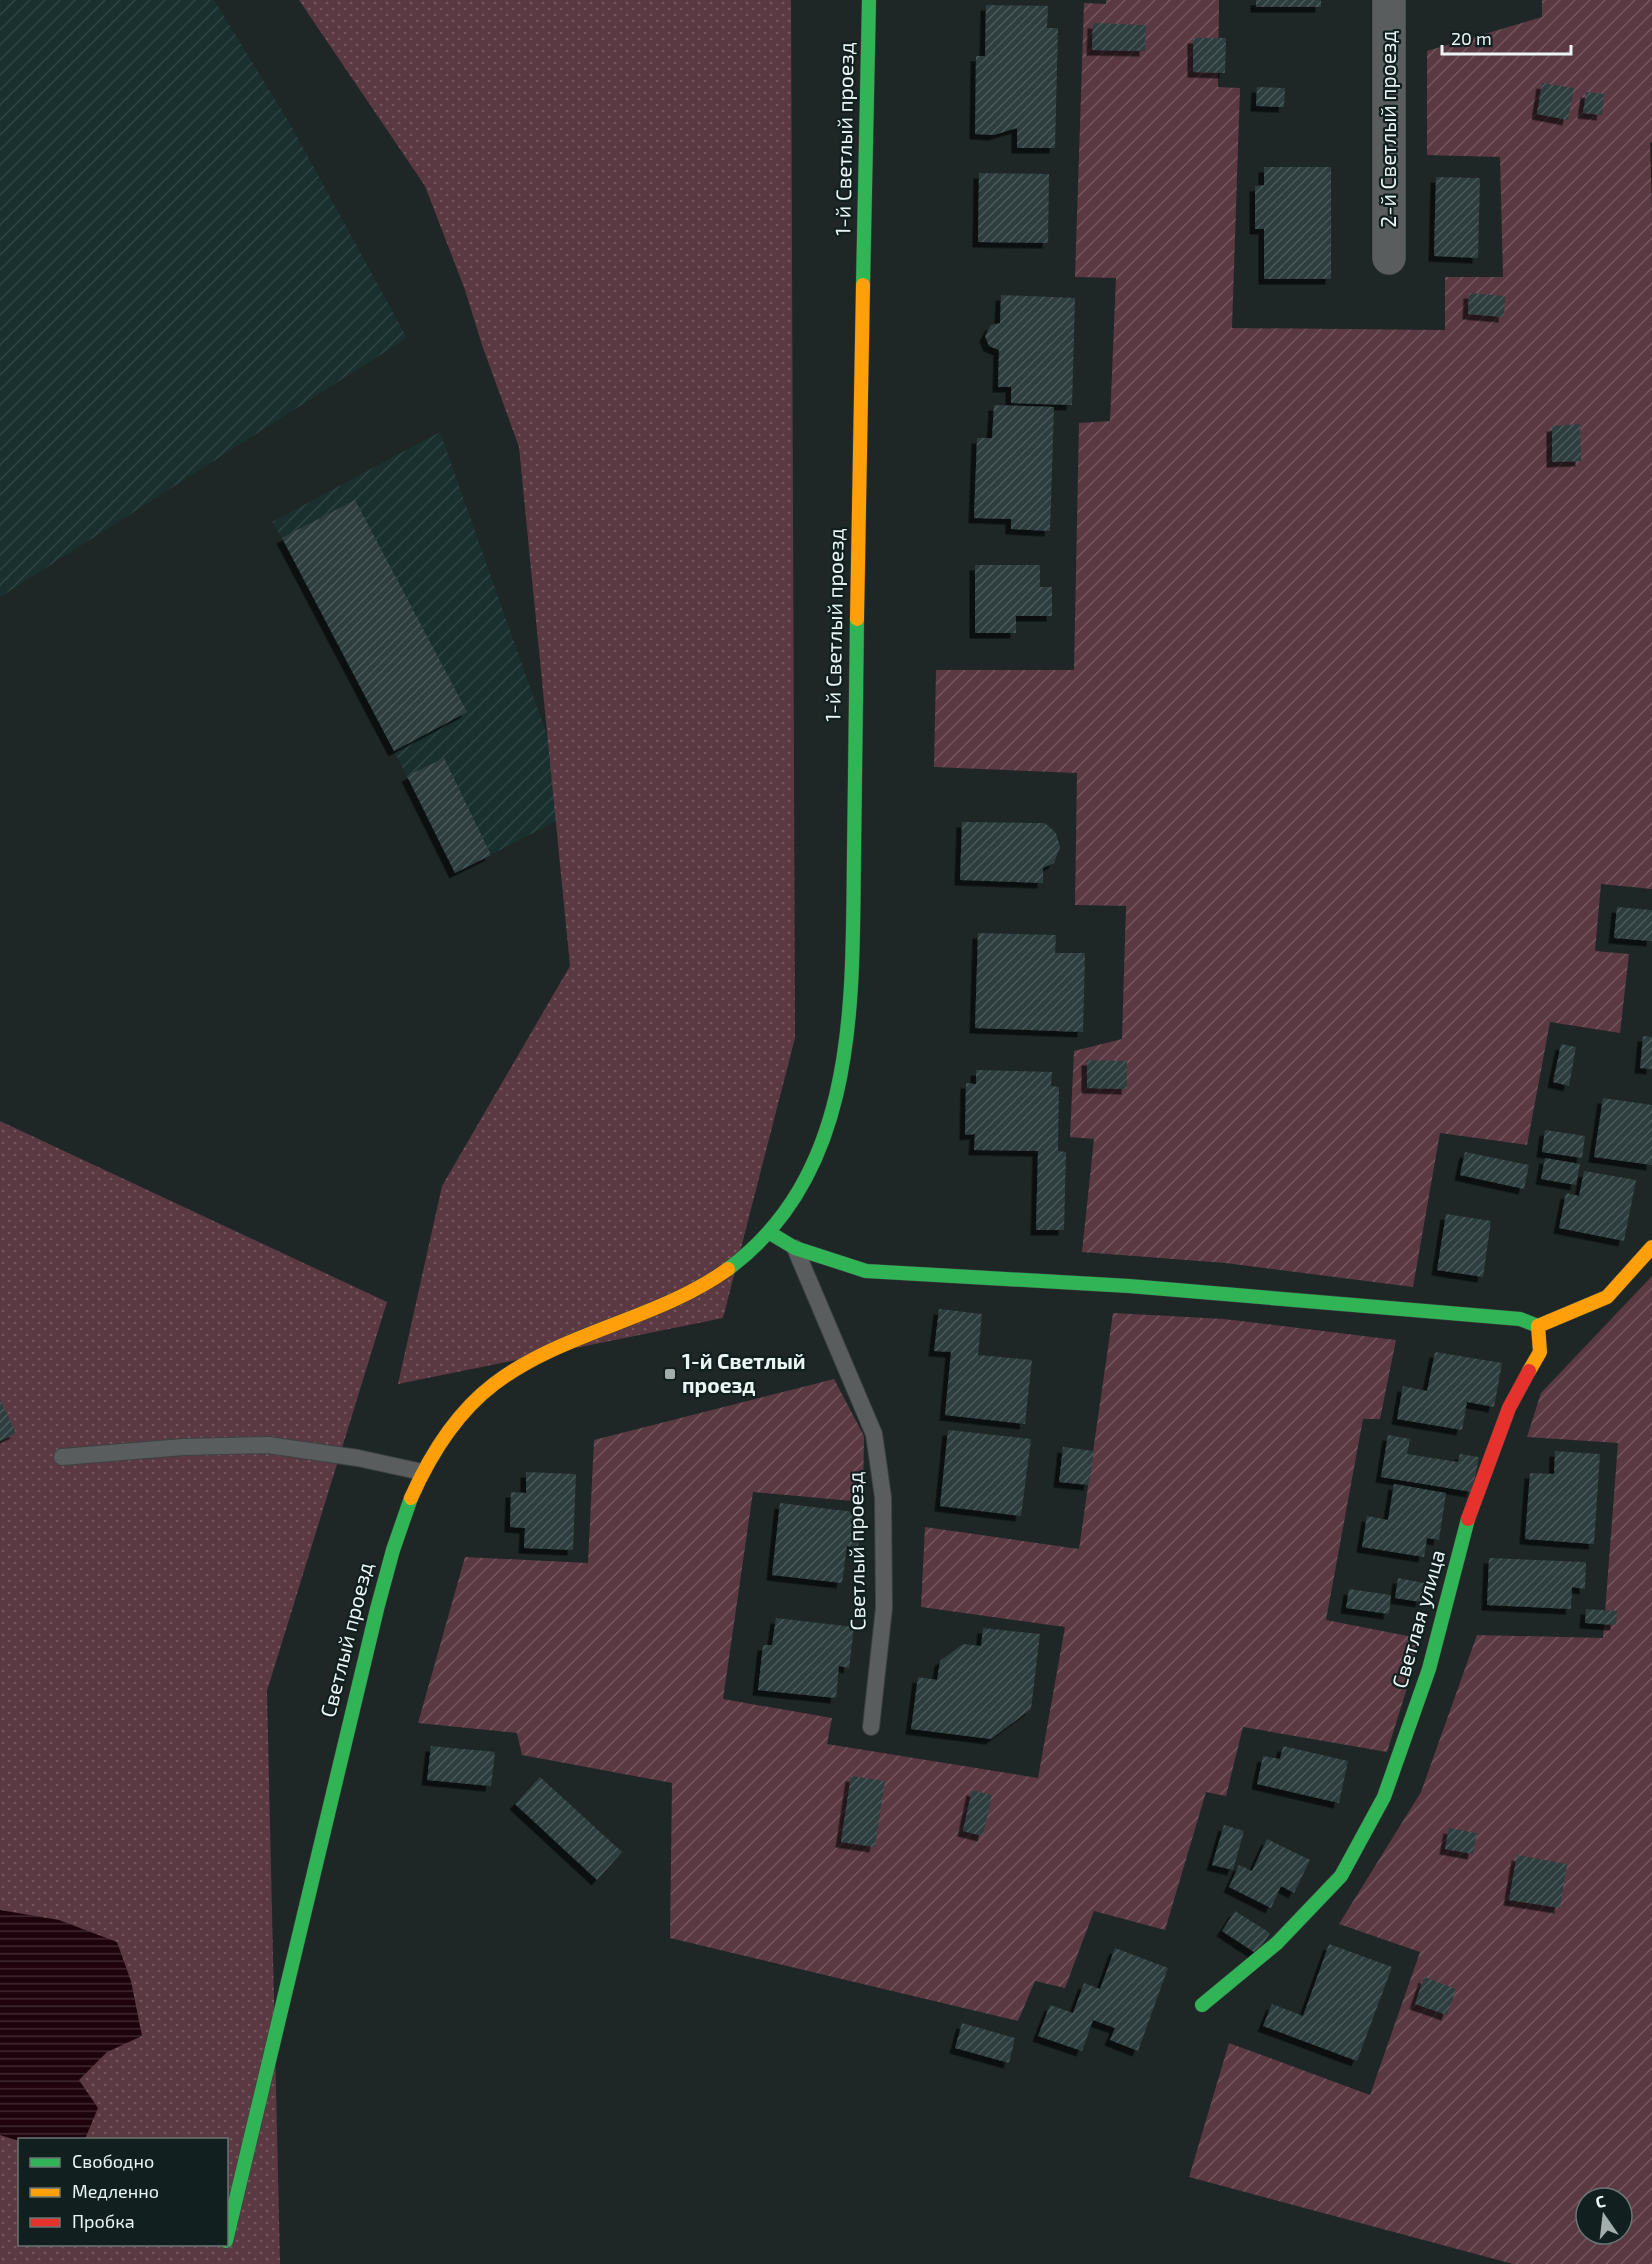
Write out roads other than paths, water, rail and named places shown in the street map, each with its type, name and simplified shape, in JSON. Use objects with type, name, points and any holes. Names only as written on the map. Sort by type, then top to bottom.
[{"type":"street","name":"1-й Светлый проезд","points":[[770,1233],[797,1194],[827,1131],[843,1071],[850,1011],[869,0]]},
{"type":"street","name":"2-й Светлый проезд","points":[[1389,0],[1389,258]]},
{"type":"street","points":[[770,1233],[795,1248],[866,1271],[1141,1287],[1520,1319],[1538,1326],[1607,1297],[1652,1247]]},
{"type":"street","name":"Светлый проезд","points":[[228,2233],[377,1609],[402,1520],[422,1472],[447,1431],[478,1398],[516,1370],[563,1346],[693,1292],[732,1265],[770,1233]]},
{"type":"street","name":"Светлая улица","points":[[1202,2005],[1277,1943],[1341,1876],[1384,1797],[1429,1669],[1467,1521],[1509,1408],[1540,1352],[1538,1326]]},
{"type":"lane","name":"Светлый проезд","points":[[795,1248],[874,1434],[883,1497],[884,1608],[871,1727]]},
{"type":"lane","points":[[62,1457],[183,1447],[268,1445],[358,1458],[422,1472]]},
{"type":"place","name":"1-й Светлый проезд","points":[[670,1374]]}]
